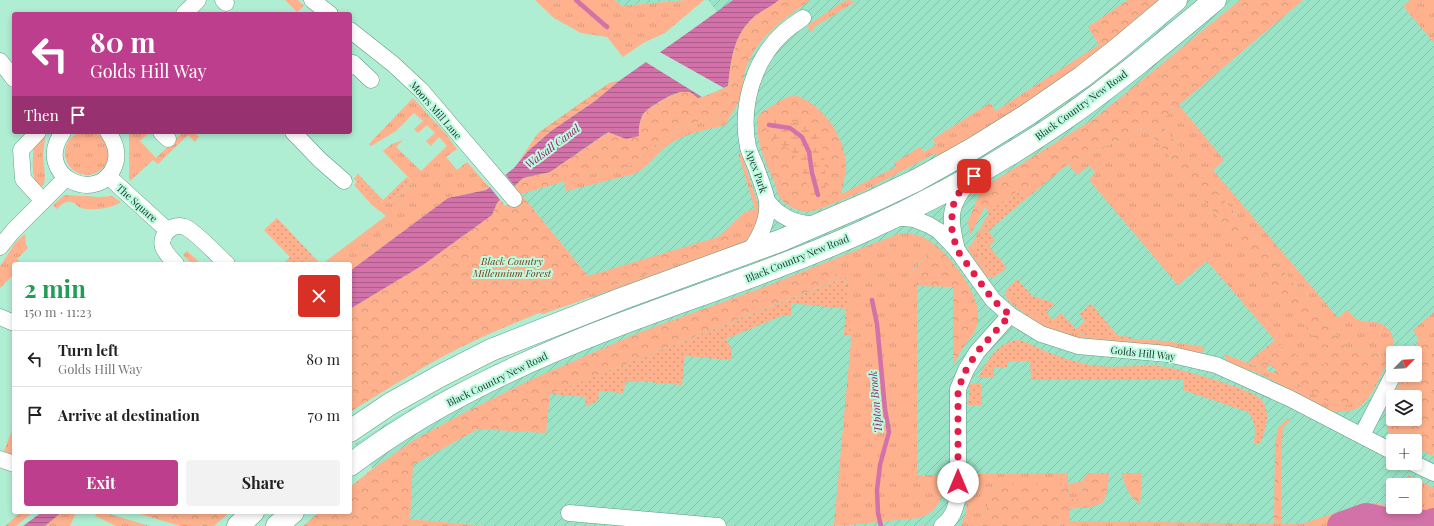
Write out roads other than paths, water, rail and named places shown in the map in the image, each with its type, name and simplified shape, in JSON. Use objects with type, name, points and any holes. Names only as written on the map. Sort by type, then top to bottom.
[{"type":"highway","points":[[352,430],[390,404],[491,350],[621,299],[749,252],[876,200],[917,180],[981,144],[1027,115],[1082,77],[1120,48],[1176,0]]},
{"type":"highway","name":"Black Country New Road","points":[[352,464],[400,430],[508,371],[613,327],[802,258],[932,199],[1019,149],[1064,119],[1110,86],[1215,0]]},
{"type":"highway","points":[[238,526],[252,514]]},
{"type":"highway","points":[[277,526],[291,514]]},
{"type":"street","points":[[186,12],[198,0]]},
{"type":"street","points":[[312,0],[327,12]]},
{"type":"street","name":"Apex Park","points":[[804,18],[784,32],[771,46],[759,66],[752,82],[746,117],[748,148],[767,201],[773,209],[791,220],[807,225],[819,224]]},
{"type":"street","name":"Moors Mill Lane","points":[[352,32],[393,64],[421,90],[514,199]]},
{"type":"street","points":[[0,61],[12,76]]},
{"type":"street","points":[[352,64],[371,80]]},
{"type":"street","points":[[36,134],[21,150],[23,179],[43,201]]},
{"type":"street","points":[[62,134],[55,150],[55,160],[59,170],[66,178],[74,183],[83,185],[100,182],[108,176],[114,168],[116,154],[113,140],[109,134]]},
{"type":"street","points":[[295,134],[320,160],[344,181]]},
{"type":"street","name":"The Square","points":[[108,176],[167,230]]},
{"type":"street","name":"Golds Hill Way","points":[[957,250],[952,231],[954,202],[959,193],[974,176]]},
{"type":"street","points":[[0,247],[13,231],[66,178]]},
{"type":"street","name":"Apex Park","points":[[749,252],[759,238],[762,230],[767,201]]},
{"type":"street","name":"Golds Hill Way","points":[[894,217],[914,219],[939,231],[957,250],[993,300],[1010,315],[1041,334],[1078,346],[1168,354],[1216,365],[1289,398],[1386,448]]},
{"type":"street","points":[[174,262],[166,254],[162,246],[162,239],[167,230],[175,226],[186,227],[225,262]]},
{"type":"street","points":[[942,526],[955,512],[958,497],[958,389],[966,370],[977,352],[1010,315]]},
{"type":"street","points":[[0,317],[12,322]]},
{"type":"street","points":[[1362,435],[1389,382]]},
{"type":"street","points":[[0,459],[12,463]]},
{"type":"street","points":[[1422,467],[1434,473]]},
{"type":"street","points":[[569,513],[718,526]]},
{"type":"water","name":"Walsall Canal","points":[[733,0],[779,0],[756,15],[742,30],[734,48],[728,86],[698,98],[690,92],[680,92],[671,95],[655,104],[643,114],[639,136],[626,139],[608,132],[550,172],[523,178],[497,203],[492,215],[423,265],[352,308],[352,270],[448,198],[486,190],[514,168],[528,151],[551,131],[595,101],[619,81]]},
{"type":"water","points":[[39,514],[60,514],[45,526],[23,526]]},
{"type":"waterway","name":"Tipton Brook","points":[[576,0],[607,27]]},
{"type":"waterway","name":"Tipton Brook","points":[[769,125],[790,128],[802,137],[809,152],[812,173],[818,195]]},
{"type":"waterway","name":"Tipton Brook","points":[[872,300],[877,324],[885,409],[889,432],[880,465],[877,490],[878,513],[881,526]]},
{"type":"waterway","points":[[1341,526],[1366,517],[1393,523],[1431,524],[1434,522]]},
{"type":"park label","name":"Black Country Millennium Forest","points":[[512,266]]}]
